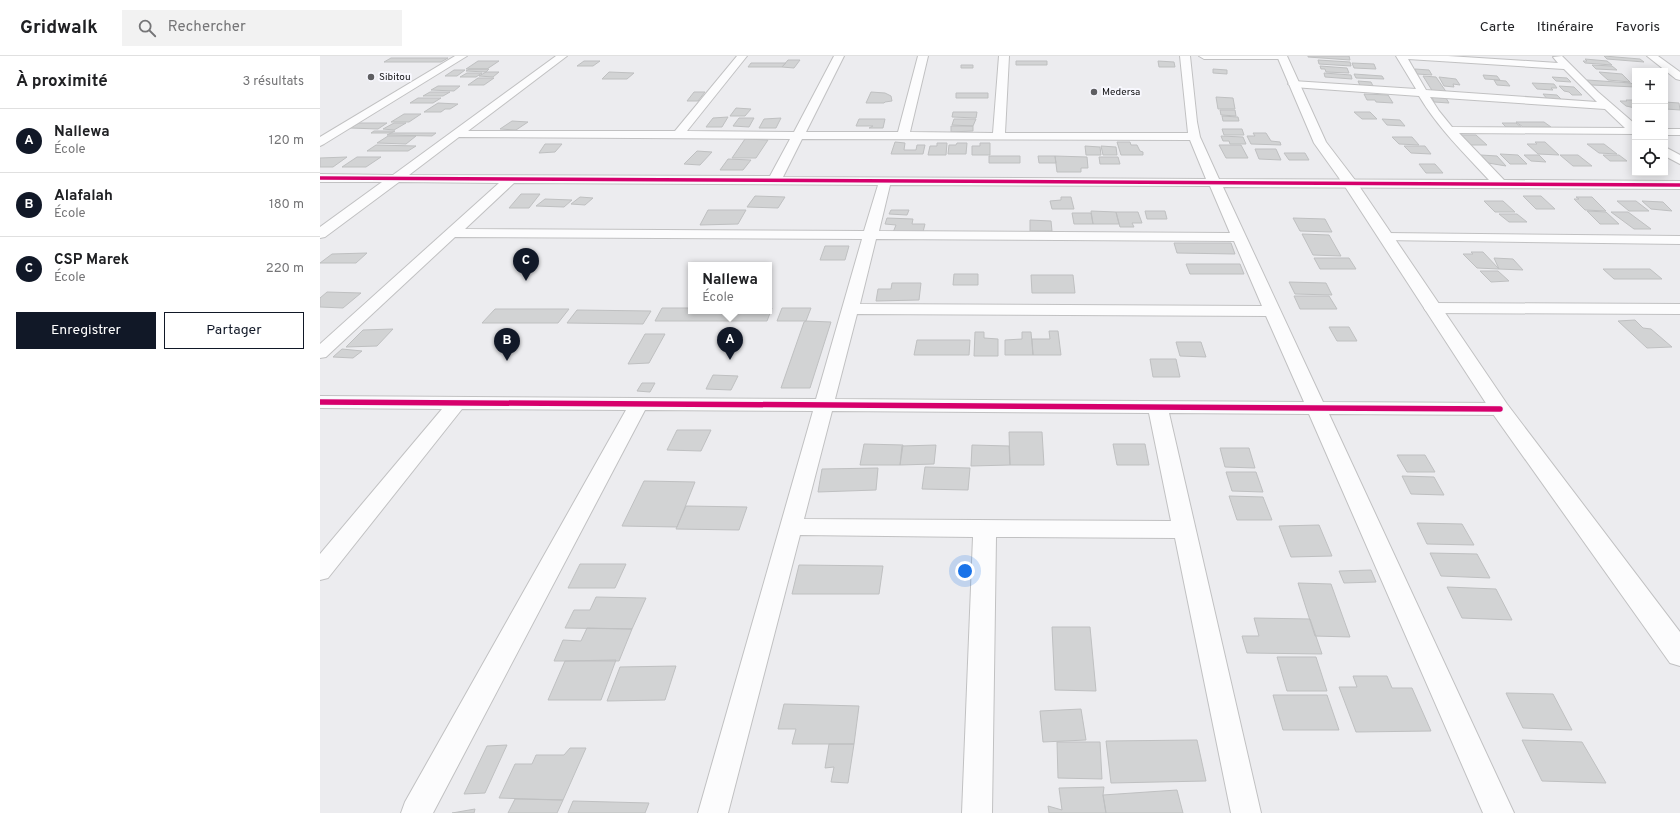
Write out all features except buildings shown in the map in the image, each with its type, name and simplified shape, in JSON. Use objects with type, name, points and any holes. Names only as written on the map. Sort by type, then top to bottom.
[{"type":"street","points":[[320,142],[462,56]]},
{"type":"street","points":[[320,234],[562,56]]},
{"type":"street","points":[[678,134],[742,56]]},
{"type":"street","points":[[775,180],[839,56]]},
{"type":"street","points":[[903,136],[923,56]]},
{"type":"street","points":[[1000,136],[1004,56]]},
{"type":"street","points":[[1186,56],[1190,122],[1194,137],[1499,813]]},
{"type":"street","points":[[1204,56],[1282,56],[1320,143],[1350,183],[1500,409],[1680,654]]},
{"type":"street","points":[[1401,56],[1567,66]]},
{"type":"street","points":[[1401,56],[1434,112],[1501,185]]},
{"type":"street","points":[[1557,56],[1607,106],[1632,128]]},
{"type":"street","points":[[1652,56],[1680,77]]},
{"type":"street","points":[[1293,84],[1607,106]]},
{"type":"street","points":[[1449,130],[1632,131]]},
{"type":"street","points":[[320,132],[336,132]]},
{"type":"street","points":[[1668,132],[1680,132]]},
{"type":"street","points":[[456,134],[1194,137]]},
{"type":"street","points":[[1668,153],[1680,160]]},
{"type":"street","points":[[320,178],[1680,185]]},
{"type":"street","points":[[320,353],[511,179]]},
{"type":"street","points":[[712,813],[885,180]]},
{"type":"street","points":[[452,233],[1240,237]]},
{"type":"street","points":[[1386,237],[1680,240]]},
{"type":"street","points":[[1432,308],[1680,309]]},
{"type":"street","points":[[850,309],[1273,311]]},
{"type":"street","points":[[320,402],[1500,409]]},
{"type":"street","points":[[320,571],[457,403]]},
{"type":"street","points":[[416,813],[639,404]]},
{"type":"street","points":[[1158,408],[1246,813]]},
{"type":"street","points":[[790,527],[1185,530]]},
{"type":"street","points":[[977,813],[985,528]]},
{"type":"cycle path","points":[[320,178],[1680,185]]},
{"type":"cycle path","points":[[320,402],[1500,409]]},
{"type":"place","name":"Sibitou","points":[[371,77]]},
{"type":"place","name":"Medersa","points":[[1094,92]]},
{"type":"place","name":"CSP Marek","points":[[526,281]]},
{"type":"place","name":"Nallewa","points":[[730,360]]},
{"type":"place","name":"Alafalah","points":[[507,361]]}]
